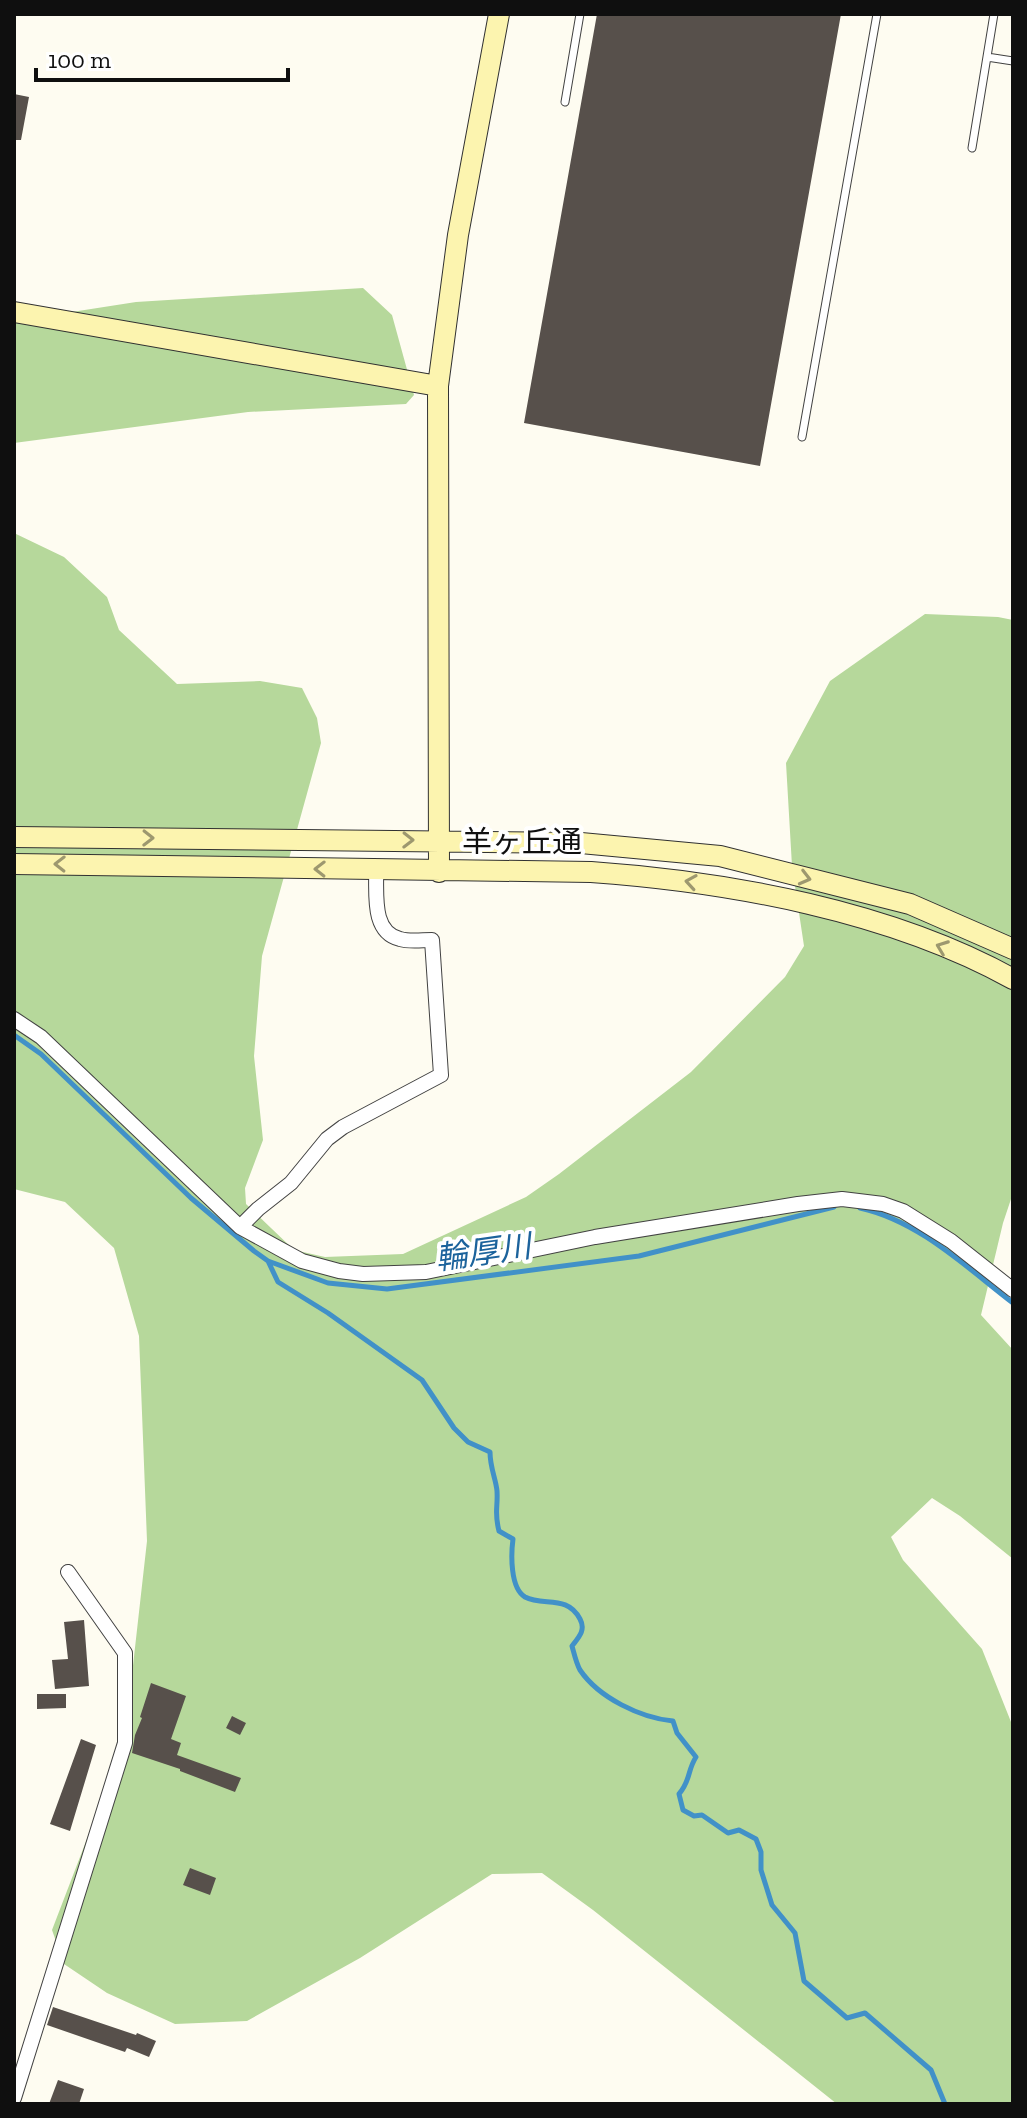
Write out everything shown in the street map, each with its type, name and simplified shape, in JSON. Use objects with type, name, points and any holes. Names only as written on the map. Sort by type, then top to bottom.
[{"type":"main road","points":[[439,872],[438,386],[458,235],[499,14]]},
{"type":"main road","points":[[14,312],[438,386]]},
{"type":"main road","name":"羊ヶ丘通","points":[[14,837],[581,843],[720,856],[910,904],[1013,949]]},
{"type":"main road","name":"羊ヶ丘通","points":[[14,864],[591,872],[661,877],[869,919],[983,963],[1013,979]]},
{"type":"street","points":[[240,1227],[291,1183],[327,1139],[441,1075],[432,940],[401,940],[383,926],[377,914],[376,871]]},
{"type":"street","points":[[14,1019],[41,1037],[240,1227],[302,1261],[363,1274],[426,1272],[595,1237],[798,1204],[858,1200],[903,1211],[951,1241],[1013,1290]]},
{"type":"street","points":[[14,2098],[125,1743],[125,1653],[68,1572]]},
{"type":"lane","points":[[565,102],[580,14]]},
{"type":"lane","points":[[802,437],[877,14]]},
{"type":"lane","points":[[972,148],[994,14]]},
{"type":"lane","points":[[987,57],[1013,61]]},
{"type":"green space","points":[[363,288],[392,315],[414,395],[406,404],[248,412],[14,443],[14,321],[136,302]]},
{"type":"green space","points":[[14,533],[64,557],[107,597],[119,630],[177,684],[260,681],[302,688],[317,718],[321,743],[262,956],[254,1056],[263,1140],[245,1188],[246,1204],[294,1250],[325,1257],[403,1254],[526,1197],[691,1072],[785,977],[804,946],[792,866],[786,763],[830,681],[925,614],[1013,620],[1013,1193],[981,1315],[1013,1350],[1013,1559],[960,1516],[932,1498],[891,1537],[903,1560],[982,1649],[1013,1727],[1013,2104],[837,2104],[542,1873],[492,1874],[360,1958],[247,2021],[175,2024],[107,1993],[64,1964],[52,1930],[108,1784],[130,1692],[147,1541],[139,1336],[114,1248],[65,1202],[14,1189]]},
{"type":"building","points":[[597,14],[841,14],[760,466],[524,423]]},
{"type":"building","points":[[14,94],[29,97],[21,140],[14,140]]},
{"type":"building","points":[[84,1620],[89,1686],[55,1689],[52,1660],[68,1659],[64,1622]]},
{"type":"building","points":[[151,1683],[186,1696],[171,1739],[181,1743],[177,1755],[241,1778],[235,1792],[132,1753]]},
{"type":"building","points":[[37,1694],[66,1694],[66,1708],[37,1709]]},
{"type":"building","points":[[232,1716],[246,1723],[240,1735],[226,1728]]},
{"type":"building","points":[[81,1739],[96,1745],[70,1831],[50,1824]]},
{"type":"building","points":[[190,1868],[216,1878],[210,1895],[183,1885]]},
{"type":"building","points":[[53,2007],[156,2041],[149,2057],[127,2048],[125,2052],[47,2025]]},
{"type":"building","points":[[58,2080],[84,2089],[79,2104],[49,2104]]},
{"type":"waterway","name":"輪厚川","points":[[14,1035],[41,1054],[191,1198],[254,1251],[268,1261],[328,1283],[387,1289],[639,1256],[834,1207]]},
{"type":"waterway","name":"輪厚川","points":[[860,1208],[882,1214],[922,1234],[1013,1303]]},
{"type":"waterway","points":[[268,1261],[278,1282],[328,1313],[422,1380],[454,1428],[468,1442],[490,1452],[497,1491],[499,1531],[513,1539],[513,1570],[520,1593],[532,1600],[562,1604],[575,1611],[582,1627],[572,1646],[575,1658],[580,1670],[598,1689],[635,1711],[673,1721],[677,1733],[696,1757],[679,1794],[683,1810],[694,1816],[702,1815],[728,1833],[739,1830],[756,1839],[761,1852],[761,1870],[772,1905],[795,1933],[804,1981],[847,2018],[865,2013],[931,2070],[945,2104]]}]
